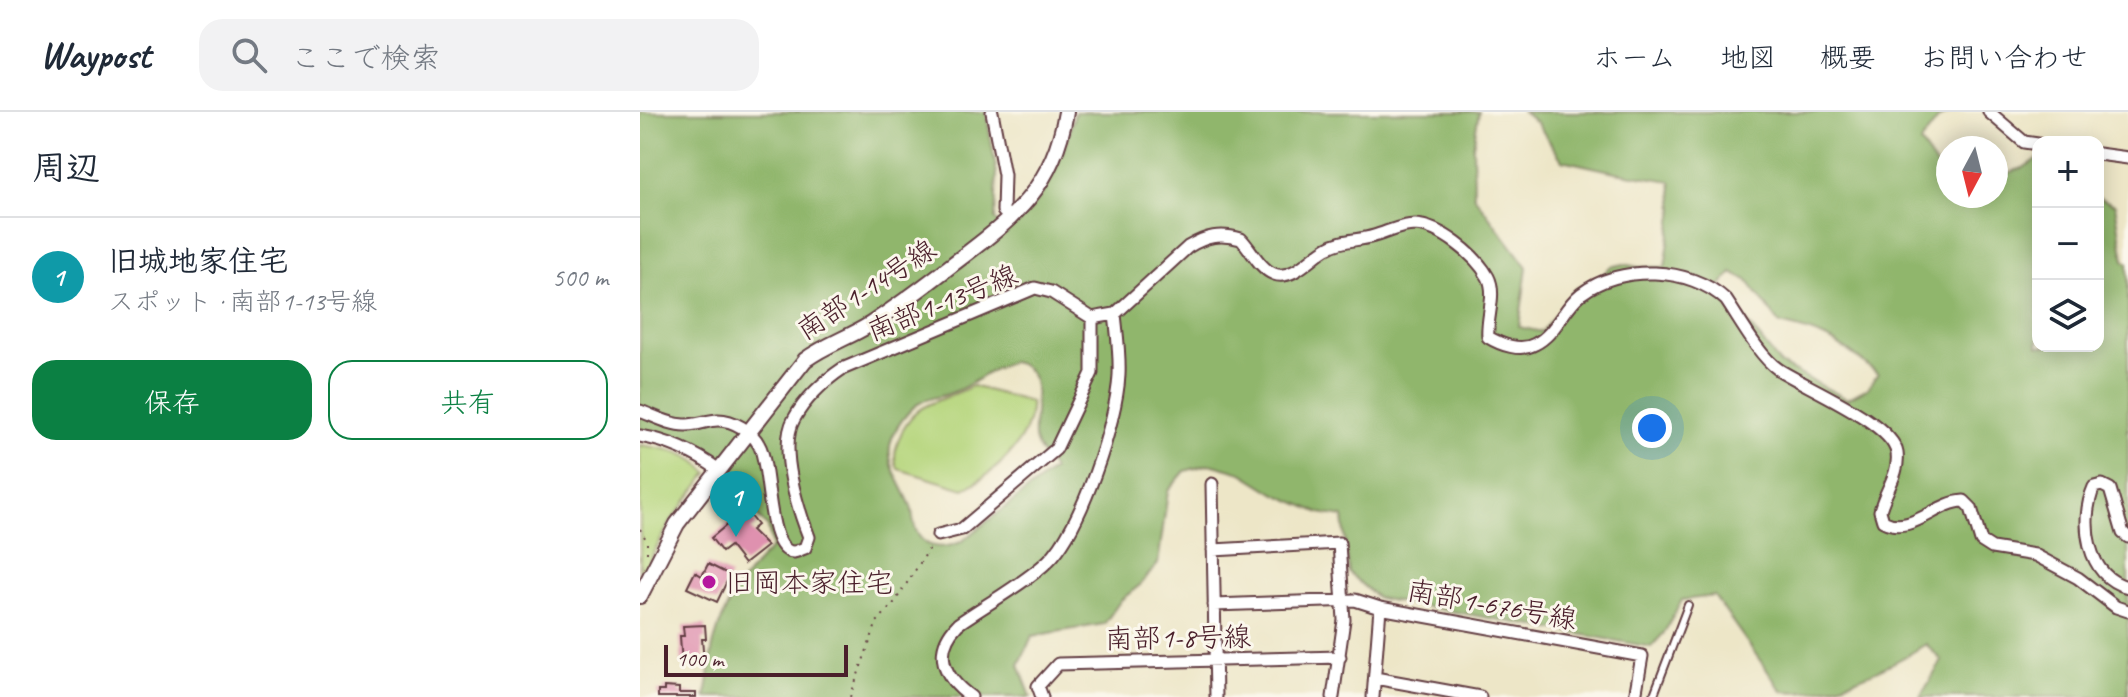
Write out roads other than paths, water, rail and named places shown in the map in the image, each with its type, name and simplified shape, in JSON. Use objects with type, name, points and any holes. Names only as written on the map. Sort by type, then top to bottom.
[{"type":"street","points":[[992,112],[1004,175],[1003,211],[1011,219]]},
{"type":"street","name":"南部1-14号線","points":[[640,596],[677,524],[805,360],[820,348],[865,327],[893,309],[1011,219],[1029,199],[1052,162],[1066,112]]},
{"type":"street","points":[[1989,112],[2024,142],[2032,143]]},
{"type":"street","points":[[2104,155],[2128,158]]},
{"type":"street","points":[[938,535],[962,529],[1056,449],[1092,373],[1092,318],[1115,314],[1188,247],[1218,235],[1241,239],[1264,268],[1282,275],[1296,270],[1326,248],[1345,240],[1375,236],[1396,227],[1414,225],[1429,227],[1452,239],[1488,277],[1492,292],[1488,337],[1501,345],[1532,346],[1546,337],[1579,295],[1611,278],[1652,273],[1695,282],[1716,291],[1775,367],[1850,408],[1887,437],[1897,449],[1897,467],[1880,511],[1883,521],[1893,527],[1912,522],[1951,502],[1964,501],[1971,508],[1981,541],[1992,548],[2035,555],[2078,578],[2116,607],[2128,611]]},
{"type":"street","name":"南部1-13号線","points":[[750,433],[760,445],[767,468],[775,537],[783,548],[793,552],[805,548],[809,537],[794,491],[789,438],[793,420],[829,378],[842,369],[1035,288],[1051,292],[1092,318]]},
{"type":"street","points":[[971,697],[956,686],[947,672],[943,652],[947,636],[958,624],[1046,563],[1065,542],[1084,498],[1116,397],[1118,350],[1115,314]]},
{"type":"street","points":[[640,411],[686,426],[719,420],[735,423],[750,433]]},
{"type":"street","points":[[640,436],[664,440],[719,470]]},
{"type":"street","points":[[1212,484],[1216,697]]},
{"type":"street","points":[[2128,537],[2123,533],[2110,489],[2102,485],[2094,487],[2087,510],[2092,555],[2105,577],[2115,585],[2128,587]]},
{"type":"street","points":[[1213,550],[1339,543],[1344,630],[1333,697]]},
{"type":"street","points":[[1214,605],[1355,600],[1380,608]]},
{"type":"street","name":"南部1-676号線","points":[[1373,697],[1380,608],[1642,656],[1635,697]]},
{"type":"street","name":"南部1-8号線","points":[[1042,697],[1038,686],[1058,664],[1340,657]]},
{"type":"street","points":[[1375,678],[1480,697]]},
{"type":"lane","points":[[1653,697],[1688,605]]},
{"type":"place","name":"旧城地家住宅","points":[[736,537]]},
{"type":"place","name":"旧岡本家住宅","points":[[709,582]]}]
